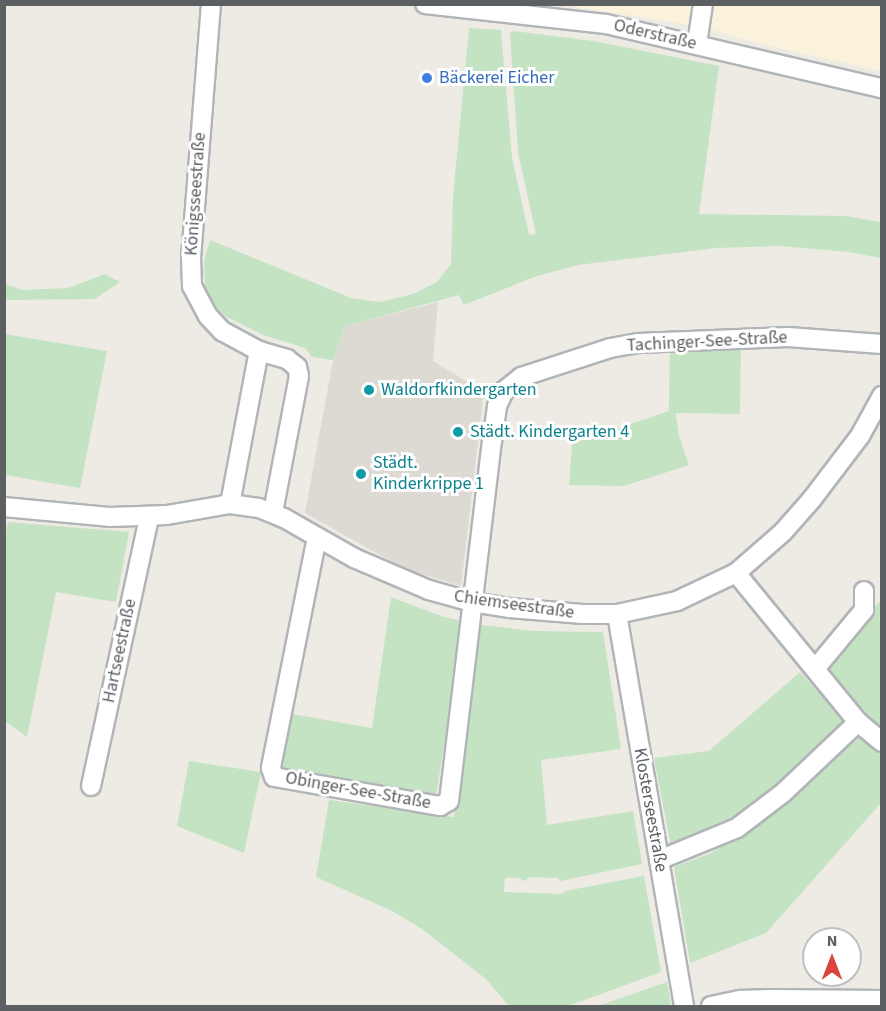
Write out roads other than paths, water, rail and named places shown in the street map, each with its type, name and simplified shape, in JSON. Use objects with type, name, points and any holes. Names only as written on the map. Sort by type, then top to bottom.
[{"type":"street","name":"Königsseestraße","points":[[211,4],[192,246],[192,286],[208,316],[222,331],[259,351],[287,359],[297,367],[299,376],[273,512]]},
{"type":"street","name":"Oderstraße","points":[[425,4],[571,18],[697,44],[882,88]]},
{"type":"street","points":[[697,44],[703,4]]},
{"type":"street","name":"Tachinger-See-Straße","points":[[472,602],[497,406],[504,391],[512,382],[610,348],[638,343],[788,337],[882,344]]},
{"type":"street","points":[[230,504],[259,351]]},
{"type":"street","name":"Chiemseestraße","points":[[4,507],[99,516],[149,517],[230,504],[273,512],[397,578],[472,602],[552,612],[617,614],[677,601],[736,573],[783,532],[812,500],[860,436],[882,396]]},
{"type":"street","name":"Hartseestraße","points":[[91,786],[149,517]]},
{"type":"street","name":"Obinger-See-Straße","points":[[317,537],[271,768],[274,777],[436,806],[449,801],[472,602]]},
{"type":"street","points":[[736,573],[858,722],[882,742]]},
{"type":"street","points":[[815,669],[864,610],[864,591]]},
{"type":"street","name":"Klosterseestraße","points":[[617,614],[684,1006]]},
{"type":"street","points":[[659,860],[737,828],[783,793],[858,722]]},
{"type":"street","points":[[711,1006],[740,1000],[882,1000]]},
{"type":"place","name":"Bäckerei Eicher","points":[[427,78]]},
{"type":"place","name":"Waldorfkindergarten","points":[[369,390]]},
{"type":"place","name":"Städt. Kindergarten 4","points":[[458,432]]},
{"type":"place","name":"Städt. Kinderkrippe 1","points":[[361,474]]}]
